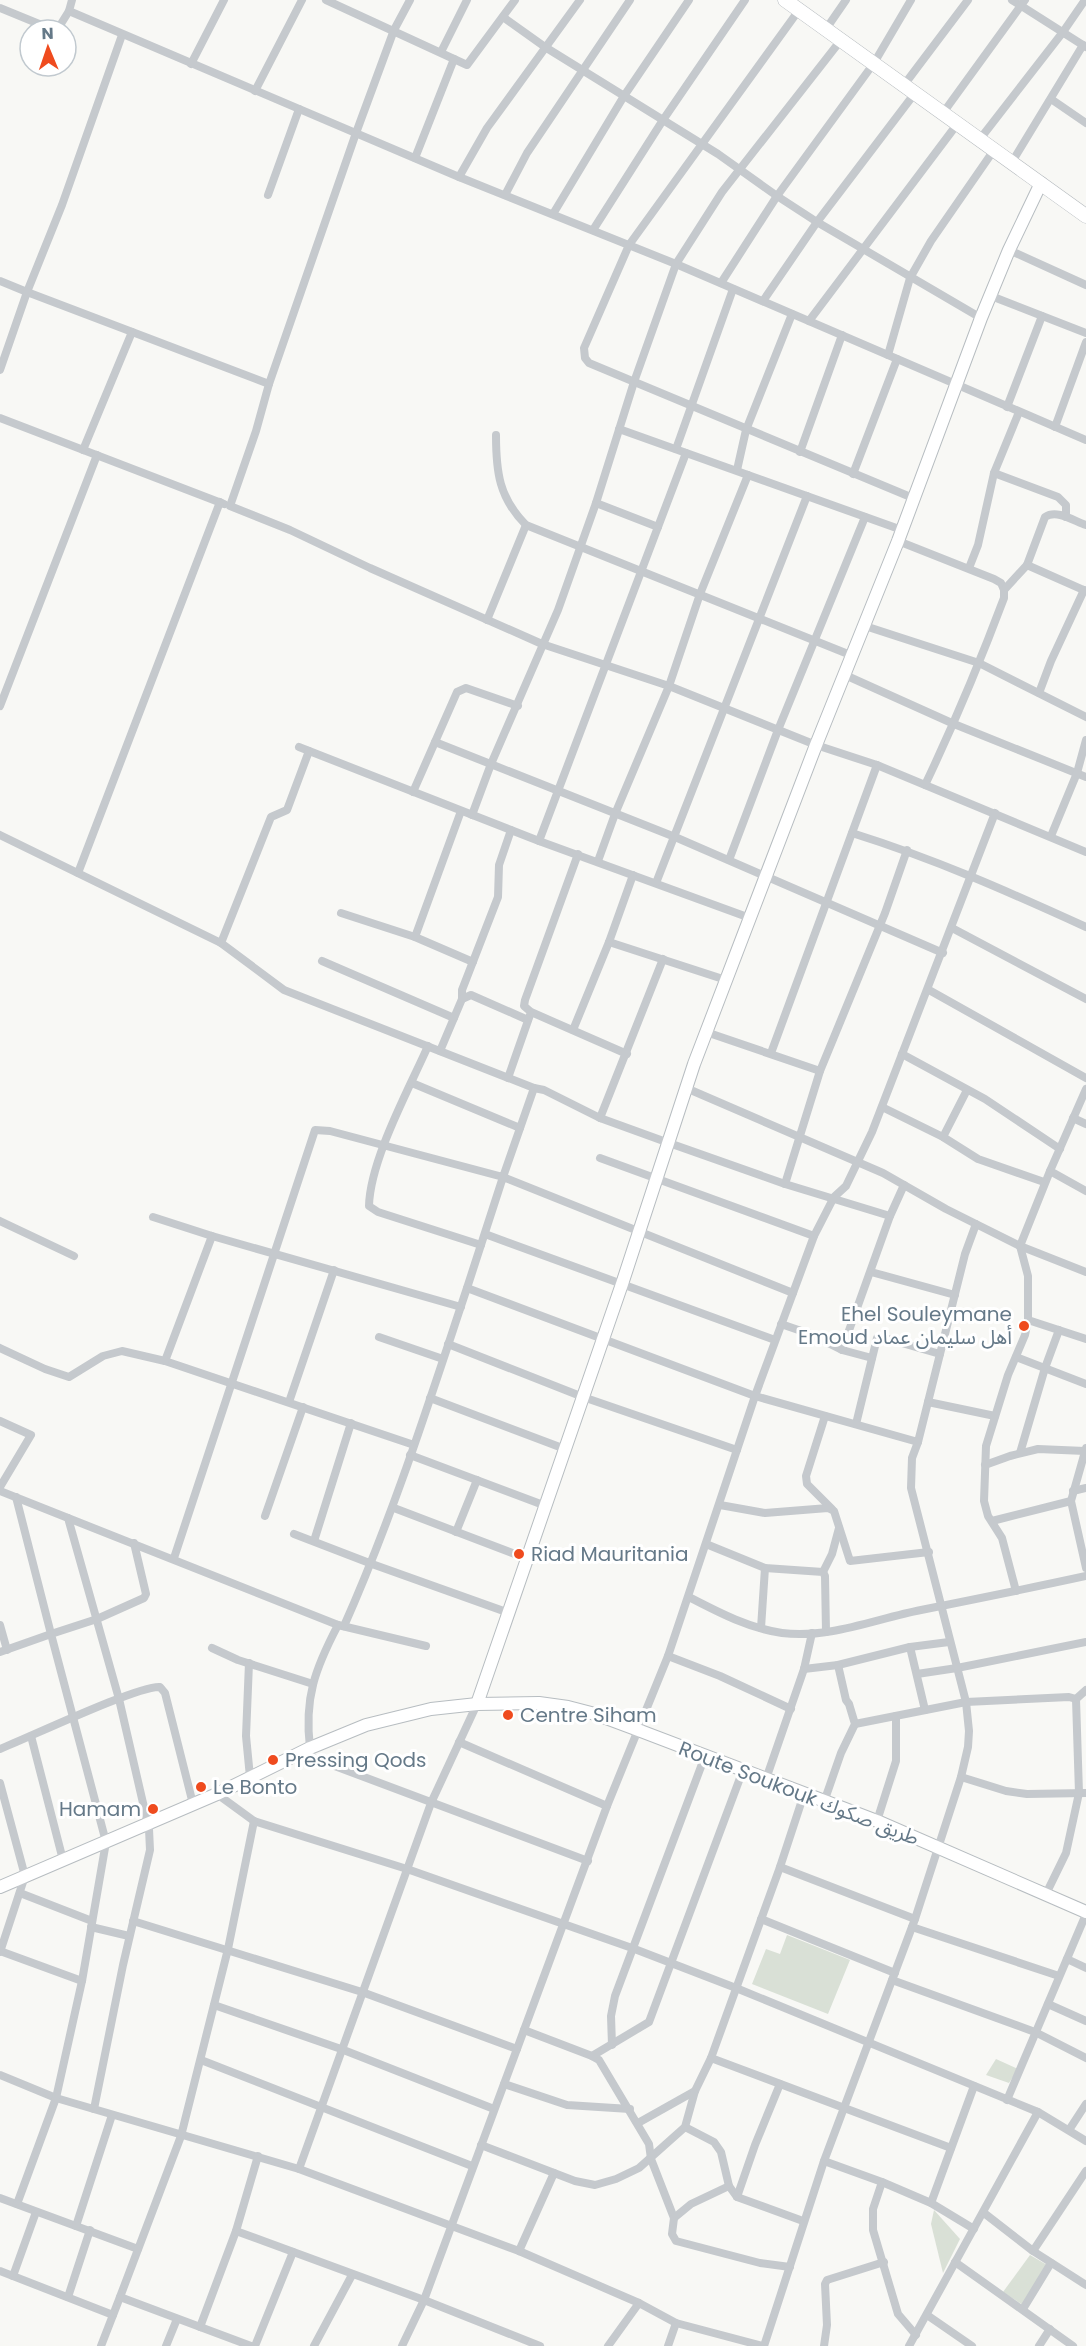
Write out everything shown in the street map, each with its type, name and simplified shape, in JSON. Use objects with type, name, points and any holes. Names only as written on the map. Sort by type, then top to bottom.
[{"type":"main road","points":[[785,0],[1041,183],[1084,209]]},
{"type":"street","points":[[0,8],[49,28],[59,27],[69,11],[72,0]]},
{"type":"street","points":[[191,64],[224,0]]},
{"type":"street","points":[[255,91],[302,0]]},
{"type":"street","points":[[326,0],[467,65],[515,0]]},
{"type":"street","points":[[346,9],[351,0]]},
{"type":"street","points":[[230,506],[256,431],[269,384],[356,133],[394,30],[410,0]]},
{"type":"street","points":[[441,52],[468,0]]},
{"type":"street","points":[[459,177],[487,128],[580,0]]},
{"type":"street","points":[[505,195],[526,153],[630,0]]},
{"type":"street","points":[[553,214],[624,96],[689,0]]},
{"type":"street","points":[[593,230],[663,120],[745,0]]},
{"type":"street","points":[[826,29],[846,0]]},
{"type":"street","points":[[720,284],[777,196],[874,63],[911,0]]},
{"type":"street","points":[[763,302],[910,89],[968,0]]},
{"type":"street","points":[[1012,0],[1023,3],[1085,46],[1012,162]]},
{"type":"street","points":[[980,140],[1085,0]]},
{"type":"street","points":[[943,113],[1023,3]]},
{"type":"street","points":[[799,10],[629,245],[584,348],[585,358],[589,363],[746,430],[914,498]]},
{"type":"street","points":[[69,11],[459,177],[676,264],[1086,440]]},
{"type":"street","points":[[503,17],[545,47],[701,143],[817,222],[981,318]]},
{"type":"street","points":[[0,370],[122,35]]},
{"type":"street","points":[[472,815],[491,764],[558,610],[676,264],[739,169],[841,40]]},
{"type":"street","points":[[415,158],[454,59]]},
{"type":"street","points":[[1050,99],[1086,123]]},
{"type":"street","points":[[268,195],[299,109]]},
{"type":"street","points":[[809,321],[958,123]]},
{"type":"street","points":[[888,355],[910,278],[931,240],[994,150]]},
{"type":"street","points":[[299,2169],[431,1803],[477,1704],[706,1032],[816,745],[865,626],[981,318],[1009,250],[1041,183]]},
{"type":"street","points":[[1009,250],[1086,285]]},
{"type":"street","points":[[0,281],[269,384]]},
{"type":"street","points":[[675,448],[733,289]]},
{"type":"street","points":[[991,296],[1086,333]]},
{"type":"street","points":[[737,470],[746,430],[792,314]]},
{"type":"street","points":[[1007,407],[1041,316]]},
{"type":"street","points":[[83,450],[132,332]]},
{"type":"street","points":[[800,452],[842,335]]},
{"type":"street","points":[[1054,427],[1086,342]]},
{"type":"street","points":[[853,474],[897,359]]},
{"type":"street","points":[[969,568],[978,545],[994,473],[1019,412]]},
{"type":"street","points":[[0,418],[298,534],[542,644],[669,686],[704,702],[816,745],[877,765],[1086,852]]},
{"type":"street","points":[[619,429],[864,516],[1001,583],[1004,598],[954,724],[924,785]]},
{"type":"street","points":[[496,435],[496,459],[500,483],[511,510],[526,525],[580,549],[642,570],[759,620],[853,656]]},
{"type":"street","points":[[539,841],[556,790],[578,741],[686,453]]},
{"type":"street","points":[[0,706],[97,455]]},
{"type":"street","points":[[994,473],[1058,497],[1066,505],[1066,517]]},
{"type":"street","points":[[598,861],[615,814],[669,686],[700,594],[748,474]]},
{"type":"street","points":[[656,883],[807,496]]},
{"type":"street","points":[[78,873],[220,502]]},
{"type":"street","points":[[596,503],[658,527]]},
{"type":"street","points":[[1004,590],[1027,565],[1046,517],[1050,514],[1066,517],[1086,525]]},
{"type":"street","points":[[729,860],[778,730],[864,516]]},
{"type":"street","points":[[488,620],[526,525]]},
{"type":"street","points":[[1027,565],[1085,591],[1051,661],[1039,693]]},
{"type":"street","points":[[865,626],[979,663],[1086,717]]},
{"type":"street","points":[[845,675],[954,724],[1086,777]]},
{"type":"street","points":[[413,792],[457,692],[466,688],[518,706]]},
{"type":"street","points":[[1051,836],[1077,773],[1086,740]]},
{"type":"street","points":[[435,742],[675,837],[943,953]]},
{"type":"street","points":[[299,747],[539,841],[750,918]]},
{"type":"street","points":[[221,943],[271,817],[287,810],[309,751]]},
{"type":"street","points":[[771,1053],[877,765]]},
{"type":"street","points":[[415,937],[461,811]]},
{"type":"street","points":[[402,2346],[424,2300],[607,1806],[668,1656],[755,1396],[814,1236],[834,1197],[846,1185],[882,1107],[929,990],[995,813]]},
{"type":"street","points":[[440,1051],[462,999],[462,990],[498,897],[500,865],[511,830]]},
{"type":"street","points":[[852,833],[907,850],[973,875],[1086,927]]},
{"type":"street","points":[[0,835],[221,943],[284,990],[544,1090],[600,1118],[785,1184],[834,1197],[890,1216]]},
{"type":"street","points":[[785,1184],[820,1071],[880,926],[907,850]]},
{"type":"street","points":[[508,1078],[530,1016],[525,1000],[578,854]]},
{"type":"street","points":[[573,1030],[609,942],[633,875]]},
{"type":"street","points":[[341,913],[415,937],[473,962]]},
{"type":"street","points":[[952,928],[1086,999]]},
{"type":"street","points":[[609,942],[726,980]]},
{"type":"street","points":[[600,1118],[663,959]]},
{"type":"street","points":[[322,962],[454,1018]]},
{"type":"street","points":[[929,990],[1086,1078]]},
{"type":"street","points":[[462,999],[471,995],[573,1030],[627,1054]]},
{"type":"street","points":[[706,1032],[820,1071]]},
{"type":"street","points":[[428,1046],[384,1145],[369,1206],[378,1212],[481,1245]]},
{"type":"street","points":[[902,1054],[967,1090],[1060,1149]]},
{"type":"street","points":[[412,1083],[520,1128]]},
{"type":"street","points":[[534,1088],[394,1508],[372,1564],[324,1653],[313,1684],[307,1714],[305,1751],[431,1803],[588,1861]]},
{"type":"street","points":[[686,1088],[858,1162],[1020,1246],[1086,1272]]},
{"type":"street","points":[[1016,1591],[1002,1538],[984,1501],[986,1446],[1028,1320],[1029,1276],[1020,1246],[1044,1182],[1086,1089]]},
{"type":"street","points":[[943,1137],[967,1090]]},
{"type":"street","points":[[882,1107],[943,1137],[978,1159],[1044,1182]]},
{"type":"street","points":[[1073,1118],[1086,1125]]},
{"type":"street","points":[[174,1558],[315,1130],[330,1131],[503,1177],[793,1293]]},
{"type":"street","points":[[600,1158],[814,1236]]},
{"type":"street","points":[[1050,1171],[1086,1191]]},
{"type":"street","points":[[842,1350],[890,1216],[904,1185]]},
{"type":"street","points":[[153,1217],[461,1307]]},
{"type":"street","points":[[0,1221],[74,1256]]},
{"type":"street","points":[[0,2075],[56,2098],[299,2169],[519,2252],[639,2303],[676,2323],[764,2346],[803,2221],[894,1977],[961,1777],[969,1731],[966,1702],[911,1488],[912,1458],[965,1254],[976,1224]]},
{"type":"street","points":[[485,1234],[775,1340]]},
{"type":"street","points":[[165,1361],[212,1236]]},
{"type":"street","points":[[289,1402],[334,1270]]},
{"type":"street","points":[[871,1272],[955,1295]]},
{"type":"street","points":[[467,1288],[755,1396],[918,1442]]},
{"type":"street","points":[[1028,1320],[1086,1339]]},
{"type":"street","points":[[781,1324],[810,1334],[842,1350],[873,1358]]},
{"type":"street","points":[[1020,1453],[1045,1368],[1059,1330]]},
{"type":"street","points":[[378,1337],[443,1359]]},
{"type":"street","points":[[856,1425],[876,1341],[881,1337],[940,1354]]},
{"type":"street","points":[[448,1344],[583,1397],[737,1450]]},
{"type":"street","points":[[0,1348],[45,1370],[69,1377],[103,1356],[122,1351],[165,1361],[414,1445]]},
{"type":"street","points":[[1016,1357],[1086,1383]]},
{"type":"street","points":[[430,1398],[565,1449]]},
{"type":"street","points":[[928,1402],[995,1416]]},
{"type":"street","points":[[265,1516],[303,1407]]},
{"type":"street","points":[[825,1416],[806,1476],[807,1484],[834,1511],[850,1561],[929,1552]]},
{"type":"street","points":[[0,1421],[31,1435],[0,1489],[341,1625],[426,1646]]},
{"type":"street","points":[[314,1541],[351,1423]]},
{"type":"street","points":[[985,1465],[1038,1449],[1086,1449],[1071,1501],[1086,1568]]},
{"type":"street","points":[[410,1455],[546,1506]]},
{"type":"street","points":[[456,1532],[477,1480]]},
{"type":"street","points":[[1073,1491],[1086,1488]]},
{"type":"street","points":[[16,1497],[106,1842],[82,1981],[56,2098],[17,2204]]},
{"type":"street","points":[[992,1521],[1071,1501]]},
{"type":"street","points":[[720,1505],[765,1513],[820,1507],[834,1511]]},
{"type":"street","points":[[394,1508],[528,1559]]},
{"type":"street","points":[[68,1518],[119,1699],[148,1822],[150,1850],[129,1936],[94,2109]]},
{"type":"street","points":[[826,1632],[823,1572],[832,1554],[839,1528]]},
{"type":"street","points":[[294,1534],[509,1613]]},
{"type":"street","points":[[0,1625],[4,1651],[97,1619],[144,1598],[146,1594],[134,1543]]},
{"type":"street","points":[[706,1544],[765,1568],[823,1572]]},
{"type":"street","points":[[761,1628],[765,1568]]},
{"type":"street","points":[[688,1597],[739,1621],[761,1628],[782,1633],[812,1633],[826,1632],[1086,1576]]},
{"type":"street","points":[[766,1779],[804,1669],[812,1633]]},
{"type":"street","points":[[804,1669],[838,1665],[910,1647],[950,1642]]},
{"type":"street","points":[[916,1674],[1086,1642]]},
{"type":"street","points":[[910,1647],[925,1710]]},
{"type":"street","points":[[212,1648],[313,1684]]},
{"type":"street","points":[[668,1656],[720,1676],[791,1709]]},
{"type":"street","points":[[249,1663],[246,1736],[250,1778]]},
{"type":"street","points":[[824,1802],[841,1753],[855,1724],[846,1700],[838,1665]]},
{"type":"street","points":[[0,1749],[119,1699],[154,1686],[160,1687],[165,1693],[193,1803]]},
{"type":"street","points":[[1076,1699],[1086,1690]]},
{"type":"street","points":[[855,1724],[966,1702],[1069,1697],[1076,1699]]},
{"type":"street","points":[[1046,1894],[1066,1853],[1083,1793],[1076,1699]]},
{"type":"street","name":"Route Soukouk طريق صكوك","points":[[0,1887],[217,1794],[305,1751],[366,1725],[414,1712],[477,1704],[539,1703],[595,1714],[877,1821],[1086,1913]]},
{"type":"street","points":[[877,1821],[896,1761],[896,1716]]},
{"type":"street","points":[[31,1736],[63,1860]]},
{"type":"street","points":[[459,1742],[607,1806]]},
{"type":"street","points":[[612,2045],[611,2016],[615,1996],[705,1756]]},
{"type":"street","points":[[592,2055],[648,2025],[743,1770]]},
{"type":"street","points":[[961,1777],[1027,1794],[1083,1793]]},
{"type":"street","points":[[0,1783],[25,1876],[0,1952],[82,1981]]},
{"type":"street","points":[[217,1794],[254,1821],[407,1869],[632,1948],[736,1988],[1038,2112],[1086,2141]]},
{"type":"street","points":[[481,2145],[575,2181],[595,2185],[626,2175],[651,2159],[685,2127],[695,2091],[711,2058],[780,1868],[804,1794]]},
{"type":"street","points":[[101,2346],[181,2136],[228,1949],[254,1821]]},
{"type":"street","points":[[780,1868],[913,1923],[1059,1976]]},
{"type":"street","points":[[20,1893],[92,1924],[129,1936]]},
{"type":"street","points":[[1007,2100],[1086,1913]]},
{"type":"street","points":[[761,1919],[894,1977],[1035,2032],[1086,2058]]},
{"type":"street","points":[[133,1921],[362,1992],[517,2049]]},
{"type":"street","points":[[1067,1959],[1086,1968]]},
{"type":"street","points":[[214,2004],[341,2049],[495,2109]]},
{"type":"street","points":[[1048,2004],[1086,2021]]},
{"type":"street","points":[[524,2030],[592,2055],[604,2066],[650,2145],[651,2159],[674,2218],[672,2234],[676,2241],[760,2263],[790,2267]]},
{"type":"street","points":[[711,2058],[951,2148]]},
{"type":"street","points":[[201,2060],[472,2166]]},
{"type":"street","points":[[504,2084],[567,2105],[630,2109]]},
{"type":"street","points":[[737,2196],[780,2084]]},
{"type":"street","points":[[931,2203],[974,2086]]},
{"type":"street","points":[[638,2123],[695,2091]]},
{"type":"street","points":[[1069,2130],[1086,2104]]},
{"type":"street","points":[[909,2346],[1038,2112]]},
{"type":"street","points":[[76,2226],[112,2115]]},
{"type":"street","points":[[685,2127],[714,2142],[721,2152],[729,2186],[737,2196],[803,2221]]},
{"type":"street","points":[[200,2327],[236,2231],[258,2156]]},
{"type":"street","points":[[824,2161],[931,2203],[974,2229]]},
{"type":"street","points":[[1033,2251],[1086,2171]]},
{"type":"street","points":[[519,2252],[554,2173]]},
{"type":"street","points":[[882,2182],[875,2198],[872,2216],[873,2230],[898,2314],[915,2335]]},
{"type":"street","points":[[674,2218],[691,2204],[729,2186]]},
{"type":"street","points":[[0,2198],[138,2249]]},
{"type":"street","points":[[13,2276],[36,2212]]},
{"type":"street","points":[[984,2213],[1033,2251],[1085,2283]]},
{"type":"street","points":[[68,2297],[90,2230]]},
{"type":"street","points":[[236,2231],[424,2300],[540,2346]]},
{"type":"street","points":[[120,2297],[253,2346],[293,2252]]},
{"type":"street","points":[[824,2346],[827,2325],[827,2280],[884,2262]]},
{"type":"street","points":[[956,2262],[1073,2346]]},
{"type":"street","points":[[1023,2309],[1051,2263]]},
{"type":"street","points":[[0,2271],[113,2315]]},
{"type":"street","points":[[314,2346],[352,2275]]},
{"type":"street","points":[[608,2346],[639,2303]]},
{"type":"street","points":[[927,2315],[972,2346]]},
{"type":"street","points":[[166,2346],[177,2319]]},
{"type":"street","points":[[668,2346],[676,2323]]},
{"type":"street","points":[[1039,2346],[1050,2329]]},
{"type":"shaded area","points":[[787,1935],[850,1960],[828,2014],[752,1984],[766,1949],[780,1954]]},
{"type":"shaded area","points":[[996,2059],[1018,2069],[1009,2083],[986,2075]]},
{"type":"shaded area","points":[[934,2210],[960,2239],[943,2273],[931,2224]]},
{"type":"shaded area","points":[[1030,2255],[1047,2265],[1023,2305],[1003,2292]]},
{"type":"place","name":"Ehel Souleymane Emoud أهل سليمان عماد","points":[[1024,1326]]},
{"type":"place","name":"Riad Mauritania","points":[[519,1554]]},
{"type":"place","name":"Centre Siham","points":[[508,1715]]},
{"type":"place","name":"Pressing Qods","points":[[273,1760]]},
{"type":"place","name":"Le Bonto","points":[[201,1787]]},
{"type":"place","name":"Hamam","points":[[153,1809]]}]
